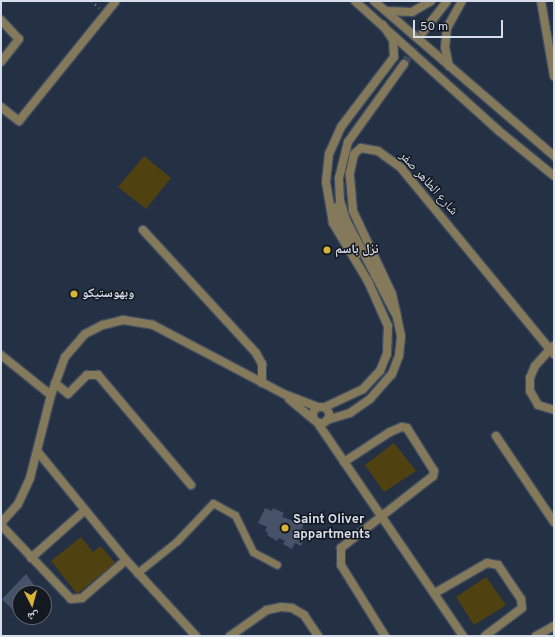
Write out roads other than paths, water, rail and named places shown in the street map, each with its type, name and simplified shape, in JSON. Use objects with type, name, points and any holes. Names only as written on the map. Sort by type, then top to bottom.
[{"type":"street","points":[[356,1],[499,131],[554,176]]},
{"type":"street","points":[[374,1],[448,66],[553,152]]},
{"type":"street","points":[[385,10],[412,12],[431,1]]},
{"type":"street","points":[[423,32],[447,1]]},
{"type":"street","points":[[448,66],[445,47],[447,28],[462,1]]},
{"type":"street","points":[[541,1],[554,76]]},
{"type":"street","points":[[1,107],[19,121],[115,2]]},
{"type":"street","points":[[1,20],[19,37],[1,62]]},
{"type":"street","points":[[369,283],[333,223],[326,182],[329,154],[341,127],[394,57],[393,40],[383,25]]},
{"type":"street","points":[[316,421],[313,412],[363,389],[384,363],[389,345],[388,326],[339,219],[338,190],[340,166],[348,142],[404,64]]},
{"type":"street","name":"شارع الطاهر صفر","points":[[397,317],[392,294],[353,211],[350,183],[352,158],[357,151],[365,147],[386,156],[401,168],[553,349]]},
{"type":"street","points":[[316,421],[328,420],[360,407],[379,391],[392,374],[401,346],[397,317],[346,220],[338,190]]},
{"type":"street","points":[[143,230],[256,352],[262,364],[262,383]]},
{"type":"street","points":[[126,560],[82,598],[76,600],[66,595],[1,524],[18,504],[30,478],[38,452],[51,395],[65,357],[77,341],[94,329],[123,320],[153,325],[284,394],[322,407],[330,413],[328,420]]},
{"type":"street","points":[[553,349],[535,366],[530,378],[530,391],[538,405],[554,410]]},
{"type":"street","points":[[1,355],[51,395]]},
{"type":"street","points":[[55,383],[68,394],[87,375],[98,375],[191,485]]},
{"type":"street","points":[[284,394],[316,421],[464,636]]},
{"type":"street","points":[[344,462],[390,432],[407,428],[430,461],[434,471],[433,476],[341,548],[339,554],[341,565],[385,636]]},
{"type":"street","points":[[496,436],[554,522]]},
{"type":"street","points":[[38,452],[137,573],[196,636]]},
{"type":"street","points":[[31,558],[85,510]]},
{"type":"street","points":[[435,593],[487,563],[498,565],[521,599],[522,608],[485,636]]},
{"type":"street","points":[[230,636],[267,610],[281,606],[292,608],[304,615],[318,636]]},
{"type":"street","points":[[536,636],[554,626]]},
{"type":"lane","points":[[137,573],[177,541],[212,503],[235,515],[253,552],[277,565]]},
{"type":"tunnel","points":[[404,64],[422,34]]},
{"type":"place","name":"نزل باسم","points":[[327,250]]},
{"type":"place","name":"وبهوستيكو","points":[[74,294]]},
{"type":"place","name":"Saint Oliver appartments","points":[[285,528]]}]
